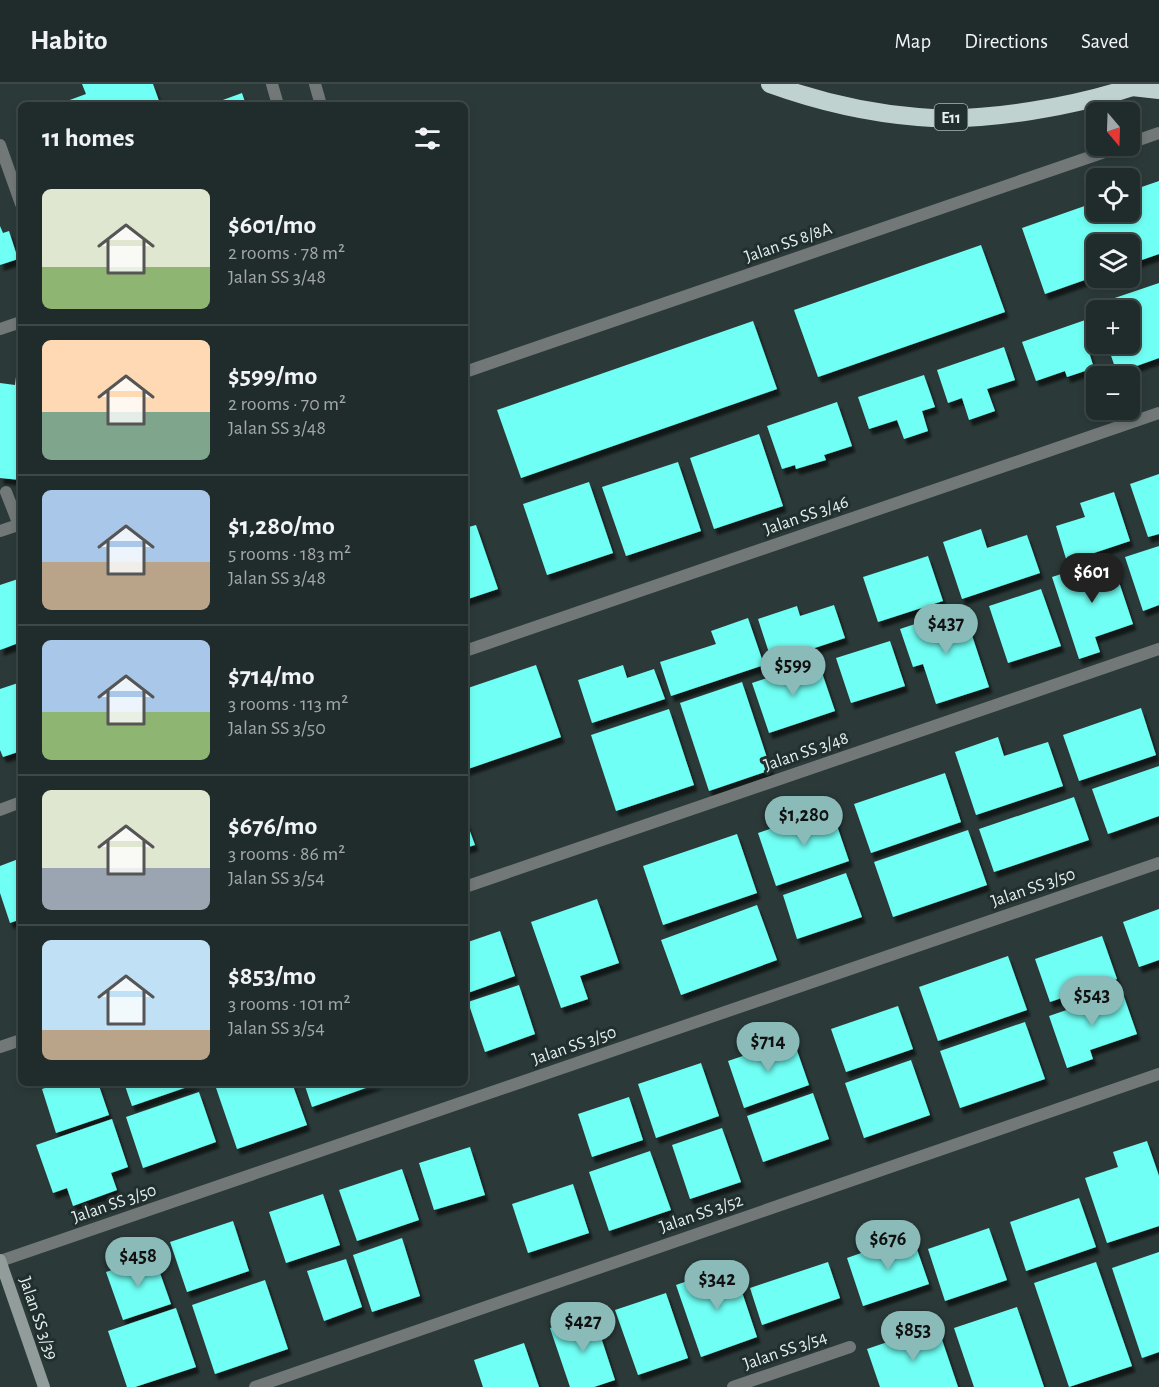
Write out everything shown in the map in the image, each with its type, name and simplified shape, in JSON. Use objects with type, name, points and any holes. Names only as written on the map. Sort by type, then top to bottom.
[{"type":"highway","name":"E11","points":[[770,84],[856,107],[920,117],[989,116],[1052,106],[1136,86]]},
{"type":"highway","points":[[1136,86],[1159,90]]},
{"type":"street","points":[[272,84],[277,102]]},
{"type":"street","points":[[315,84],[320,102]]},
{"type":"street","points":[[1140,140],[1159,133]]},
{"type":"street","points":[[0,145],[18,196]]},
{"type":"street","name":"Jalan SS 8/8A","points":[[468,371],[1093,156]]},
{"type":"street","points":[[0,329],[18,323]]},
{"type":"street","name":"Jalan SS 3/46","points":[[468,650],[1159,413]]},
{"type":"street","points":[[6,492],[18,520]]},
{"type":"street","points":[[0,531],[18,526]]},
{"type":"street","name":"Jalan SS 3/48","points":[[468,886],[1159,649]]},
{"type":"street","points":[[0,810],[18,803]]},
{"type":"street","name":"Jalan SS 3/50","points":[[0,1261],[1159,863]]},
{"type":"street","points":[[0,1047],[18,1041]]},
{"type":"street","name":"Jalan SS 3/52","points":[[255,1387],[1159,1074]]},
{"type":"street","name":"Jalan SS 3/39","points":[[0,1261],[44,1387]]},
{"type":"street","name":"Jalan SS 3/54","points":[[733,1387],[850,1347]]},
{"type":"building","points":[[82,84],[153,84],[159,101],[64,102],[86,94]]},
{"type":"building","points":[[242,93],[245,102],[217,102]]},
{"type":"building","points":[[1159,181],[1159,254],[1140,261],[1140,234],[1086,234],[1086,280],[1045,294],[1022,228],[1086,206],[1086,222],[1140,222],[1140,188]]},
{"type":"building","points":[[0,226],[3,233],[9,231],[18,259],[0,265]]},
{"type":"building","points":[[981,245],[1005,312],[818,377],[794,310]]},
{"type":"building","points":[[1159,283],[1159,358],[1137,366],[1115,366],[1110,354],[1140,354],[1140,300],[1109,300]]},
{"type":"building","points":[[1086,320],[1086,354],[1090,354],[1093,366],[1086,366],[1086,371],[1067,377],[1065,371],[1036,381],[1022,342]]},
{"type":"building","points":[[753,321],[777,389],[521,478],[497,410]]},
{"type":"building","points":[[1004,347],[1015,380],[987,389],[995,411],[969,420],[962,398],[948,403],[937,370]]},
{"type":"building","points":[[18,360],[18,480],[0,478],[0,383],[15,385]]},
{"type":"building","points":[[924,375],[935,407],[922,411],[928,431],[904,439],[897,420],[869,429],[858,397]]},
{"type":"building","points":[[837,402],[852,446],[824,455],[826,460],[796,469],[795,465],[782,469],[767,426]]},
{"type":"building","points":[[759,434],[783,506],[714,529],[690,458]]},
{"type":"building","points":[[678,462],[701,531],[626,556],[602,487]]},
{"type":"building","points":[[1159,474],[1159,534],[1148,537],[1130,484]]},
{"type":"building","points":[[589,482],[613,553],[547,575],[523,504]]},
{"type":"building","points":[[1114,492],[1130,541],[1067,562],[1056,526],[1085,517],[1080,503]]},
{"type":"building","points":[[476,525],[498,589],[468,599],[468,527]]},
{"type":"building","points":[[981,529],[987,548],[1027,535],[1040,573],[962,599],[943,542]]},
{"type":"building","points":[[1159,546],[1159,605],[1143,611],[1125,557]]},
{"type":"building","points":[[928,556],[943,601],[878,622],[863,577]]},
{"type":"building","points":[[1111,558],[1133,624],[1095,637],[1100,652],[1079,659],[1052,577]]},
{"type":"building","points":[[18,579],[18,643],[0,650],[0,585]]},
{"type":"building","points":[[1041,589],[1061,646],[1008,663],[989,606]]},
{"type":"building","points":[[834,605],[845,638],[772,662],[758,619],[797,606],[800,616]]},
{"type":"building","points":[[963,608],[989,687],[936,704],[923,664],[913,667],[900,629]]},
{"type":"building","points":[[748,618],[764,665],[671,696],[660,662],[716,644],[711,631]]},
{"type":"building","points":[[890,641],[905,686],[851,703],[836,658]]},
{"type":"building","points":[[818,661],[835,711],[769,733],[752,683]]},
{"type":"building","points":[[536,665],[561,737],[468,769],[468,688]]},
{"type":"building","points":[[623,665],[627,678],[654,669],[665,699],[592,723],[578,680]]},
{"type":"building","points":[[742,682],[771,770],[709,791],[680,703]]},
{"type":"building","points":[[18,683],[18,752],[3,757],[0,750],[0,689]]},
{"type":"building","points":[[1141,708],[1156,755],[1079,781],[1063,735]]},
{"type":"building","points":[[669,709],[694,785],[616,811],[591,735]]},
{"type":"building","points":[[998,737],[1004,756],[1048,742],[1063,786],[976,815],[955,752]]},
{"type":"building","points":[[1159,766],[1159,816],[1108,834],[1092,789]]},
{"type":"building","points":[[945,773],[961,822],[871,853],[854,804]]},
{"type":"building","points":[[1074,797],[1089,840],[994,872],[979,829]]},
{"type":"building","points":[[831,808],[849,861],[776,886],[758,833]]},
{"type":"building","points":[[468,826],[475,845],[468,847]]},
{"type":"building","points":[[968,830],[987,885],[893,917],[874,862]]},
{"type":"building","points":[[737,834],[757,893],[663,925],[643,866]]},
{"type":"building","points":[[18,859],[18,920],[10,923],[0,893],[0,866]]},
{"type":"building","points":[[846,873],[862,917],[797,939],[783,895]]},
{"type":"building","points":[[597,899],[619,963],[580,976],[588,999],[561,1008],[531,922]]},
{"type":"building","points":[[757,905],[777,960],[681,995],[661,940]]},
{"type":"building","points":[[1159,909],[1159,960],[1139,967],[1123,922]]},
{"type":"building","points":[[500,931],[515,976],[468,993],[468,942]]},
{"type":"building","points":[[1102,936],[1117,979],[1050,1002],[1035,959]]},
{"type":"building","points":[[1008,956],[1027,1010],[938,1041],[919,987]]},
{"type":"building","points":[[519,985],[535,1034],[485,1052],[468,1002]]},
{"type":"building","points":[[1122,991],[1137,1034],[1090,1050],[1093,1059],[1067,1068],[1049,1016]]},
{"type":"building","points":[[898,1006],[913,1049],[846,1072],[831,1029]]},
{"type":"building","points":[[1025,1022],[1045,1079],[960,1108],[940,1051]]},
{"type":"building","points":[[793,1039],[809,1085],[744,1108],[728,1061]]},
{"type":"building","points":[[911,1060],[930,1115],[864,1138],[845,1083]]},
{"type":"building","points":[[701,1063],[719,1116],[656,1138],[638,1084]]},
{"type":"building","points":[[51,1086],[99,1086],[109,1115],[56,1133],[42,1089]]},
{"type":"building","points":[[125,1086],[190,1086],[132,1106]]},
{"type":"building","points":[[215,1086],[293,1086],[307,1125],[237,1149]]},
{"type":"building","points":[[305,1086],[372,1086],[312,1107]]},
{"type":"building","points":[[199,1092],[216,1142],[143,1168],[126,1117]]},
{"type":"building","points":[[813,1093],[829,1139],[763,1162],[747,1116]]},
{"type":"building","points":[[629,1097],[643,1140],[592,1157],[578,1114]]},
{"type":"building","points":[[112,1119],[128,1167],[111,1173],[117,1190],[73,1206],[67,1188],[53,1193],[36,1145]]},
{"type":"building","points":[[722,1128],[741,1182],[690,1199],[672,1145]]},
{"type":"building","points":[[1147,1141],[1159,1176],[1159,1226],[1107,1243],[1085,1178],[1118,1167],[1113,1152]]},
{"type":"building","points":[[470,1147],[485,1195],[434,1210],[419,1163]]},
{"type":"building","points":[[650,1151],[671,1210],[609,1231],[589,1172]]},
{"type":"building","points":[[402,1169],[419,1220],[357,1241],[339,1190]]},
{"type":"building","points":[[573,1184],[589,1233],[528,1253],[512,1204]]},
{"type":"building","points":[[323,1194],[340,1245],[286,1263],[269,1212]]},
{"type":"building","points":[[1079,1198],[1096,1247],[1026,1271],[1010,1222]]},
{"type":"building","points":[[233,1221],[249,1271],[187,1292],[170,1242]]},
{"type":"building","points":[[989,1228],[1007,1280],[945,1301],[928,1249]]},
{"type":"building","points":[[912,1235],[929,1284],[863,1306],[847,1258]]},
{"type":"building","points":[[402,1238],[420,1296],[372,1312],[353,1255]]},
{"type":"building","points":[[1159,1252],[1159,1352],[1142,1358],[1112,1268]]},
{"type":"building","points":[[154,1256],[171,1304],[123,1320],[106,1272]]},
{"type":"building","points":[[346,1259],[362,1307],[324,1321],[307,1271]]},
{"type":"building","points":[[828,1262],[840,1298],[762,1325],[750,1288]]},
{"type":"building","points":[[1096,1262],[1132,1366],[1069,1387],[1034,1283]]},
{"type":"building","points":[[733,1265],[757,1337],[701,1357],[676,1285]]},
{"type":"building","points":[[265,1280],[288,1349],[215,1374],[192,1305]]},
{"type":"building","points":[[666,1293],[688,1358],[638,1375],[615,1310]]},
{"type":"building","points":[[1017,1307],[1044,1387],[974,1387],[954,1328]]},
{"type":"building","points":[[176,1308],[196,1367],[135,1387],[127,1387],[108,1331]]},
{"type":"building","points":[[593,1313],[615,1380],[594,1387],[570,1387],[550,1328]]},
{"type":"building","points":[[937,1325],[958,1387],[880,1387],[867,1349]]},
{"type":"building","points":[[524,1343],[539,1387],[483,1387],[474,1360]]}]
